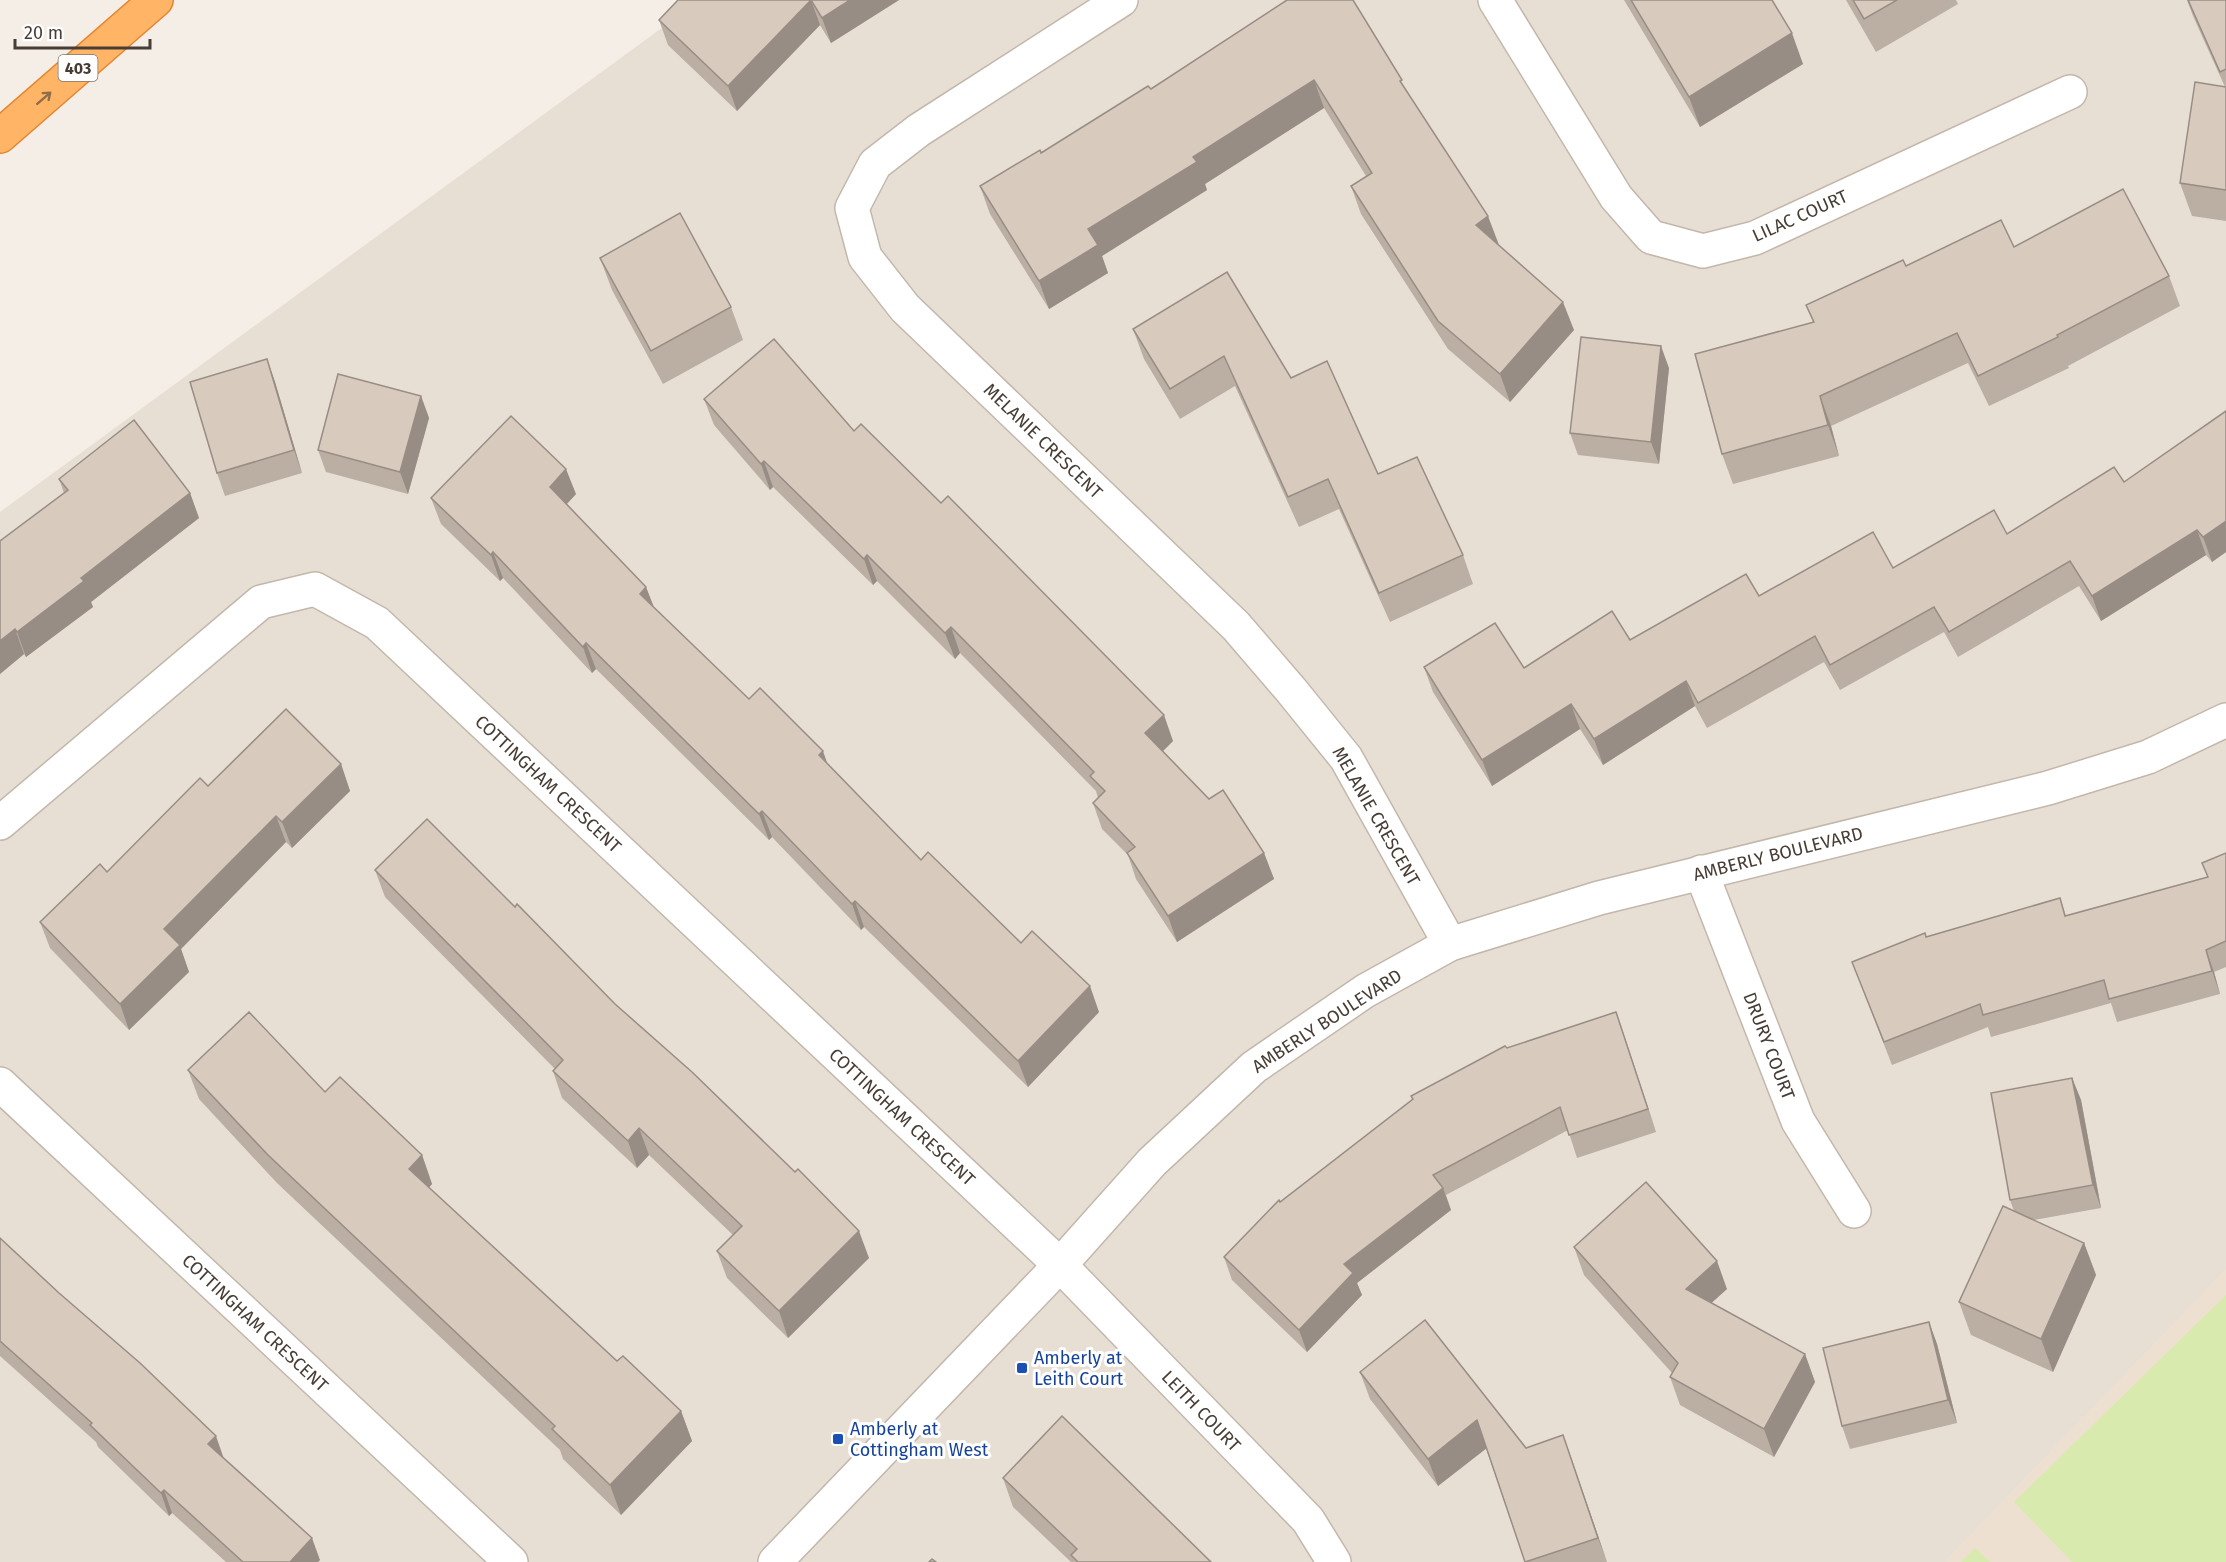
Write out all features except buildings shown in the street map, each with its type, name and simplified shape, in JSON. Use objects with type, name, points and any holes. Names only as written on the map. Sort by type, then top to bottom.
[{"type":"highway","name":"403","points":[[0,136],[156,0]]},
{"type":"street","name":"MELANIE CRESCENT","points":[[1121,0],[919,130],[875,164],[852,208],[865,257],[904,308],[1236,626],[1292,690],[1346,758],[1450,944]]},
{"type":"street","name":"LILAC COURT","points":[[1495,0],[1616,197],[1651,237],[1703,251],[1755,238],[2070,92]]},
{"type":"street","name":"COTTINGHAM CRESCENT","points":[[0,823],[261,602],[315,589],[377,623],[1060,1266]]},
{"type":"street","name":"AMBERLY BOULEVARD","points":[[775,1562],[1060,1266],[1152,1162],[1254,1067],[1365,991],[1450,944],[1599,898],[2048,788],[2148,757],[2226,720]]},
{"type":"street","name":"DRURY COURT","points":[[1701,872],[1798,1121],[1854,1210]]},
{"type":"street","name":"COTTINGHAM CRESCENT","points":[[0,1084],[511,1562]]},
{"type":"street","name":"LEITH COURT","points":[[1060,1266],[1308,1520],[1334,1562]]},
{"type":"shaded area","points":[[700,0],[2226,0],[2226,1562],[0,1562],[0,512]]},
{"type":"shaded area","points":[[2226,1269],[2226,1562],[1944,1562]]},
{"type":"green space","points":[[2226,1295],[2226,1562],[2072,1562],[2014,1502]]},
{"type":"green space","points":[[1975,1548],[1990,1562],[1961,1562]]},
{"type":"place","name":"Amberly at Leith Court","points":[[1022,1368]]},
{"type":"place","name":"Amberly at Cottingham West","points":[[838,1439]]}]
